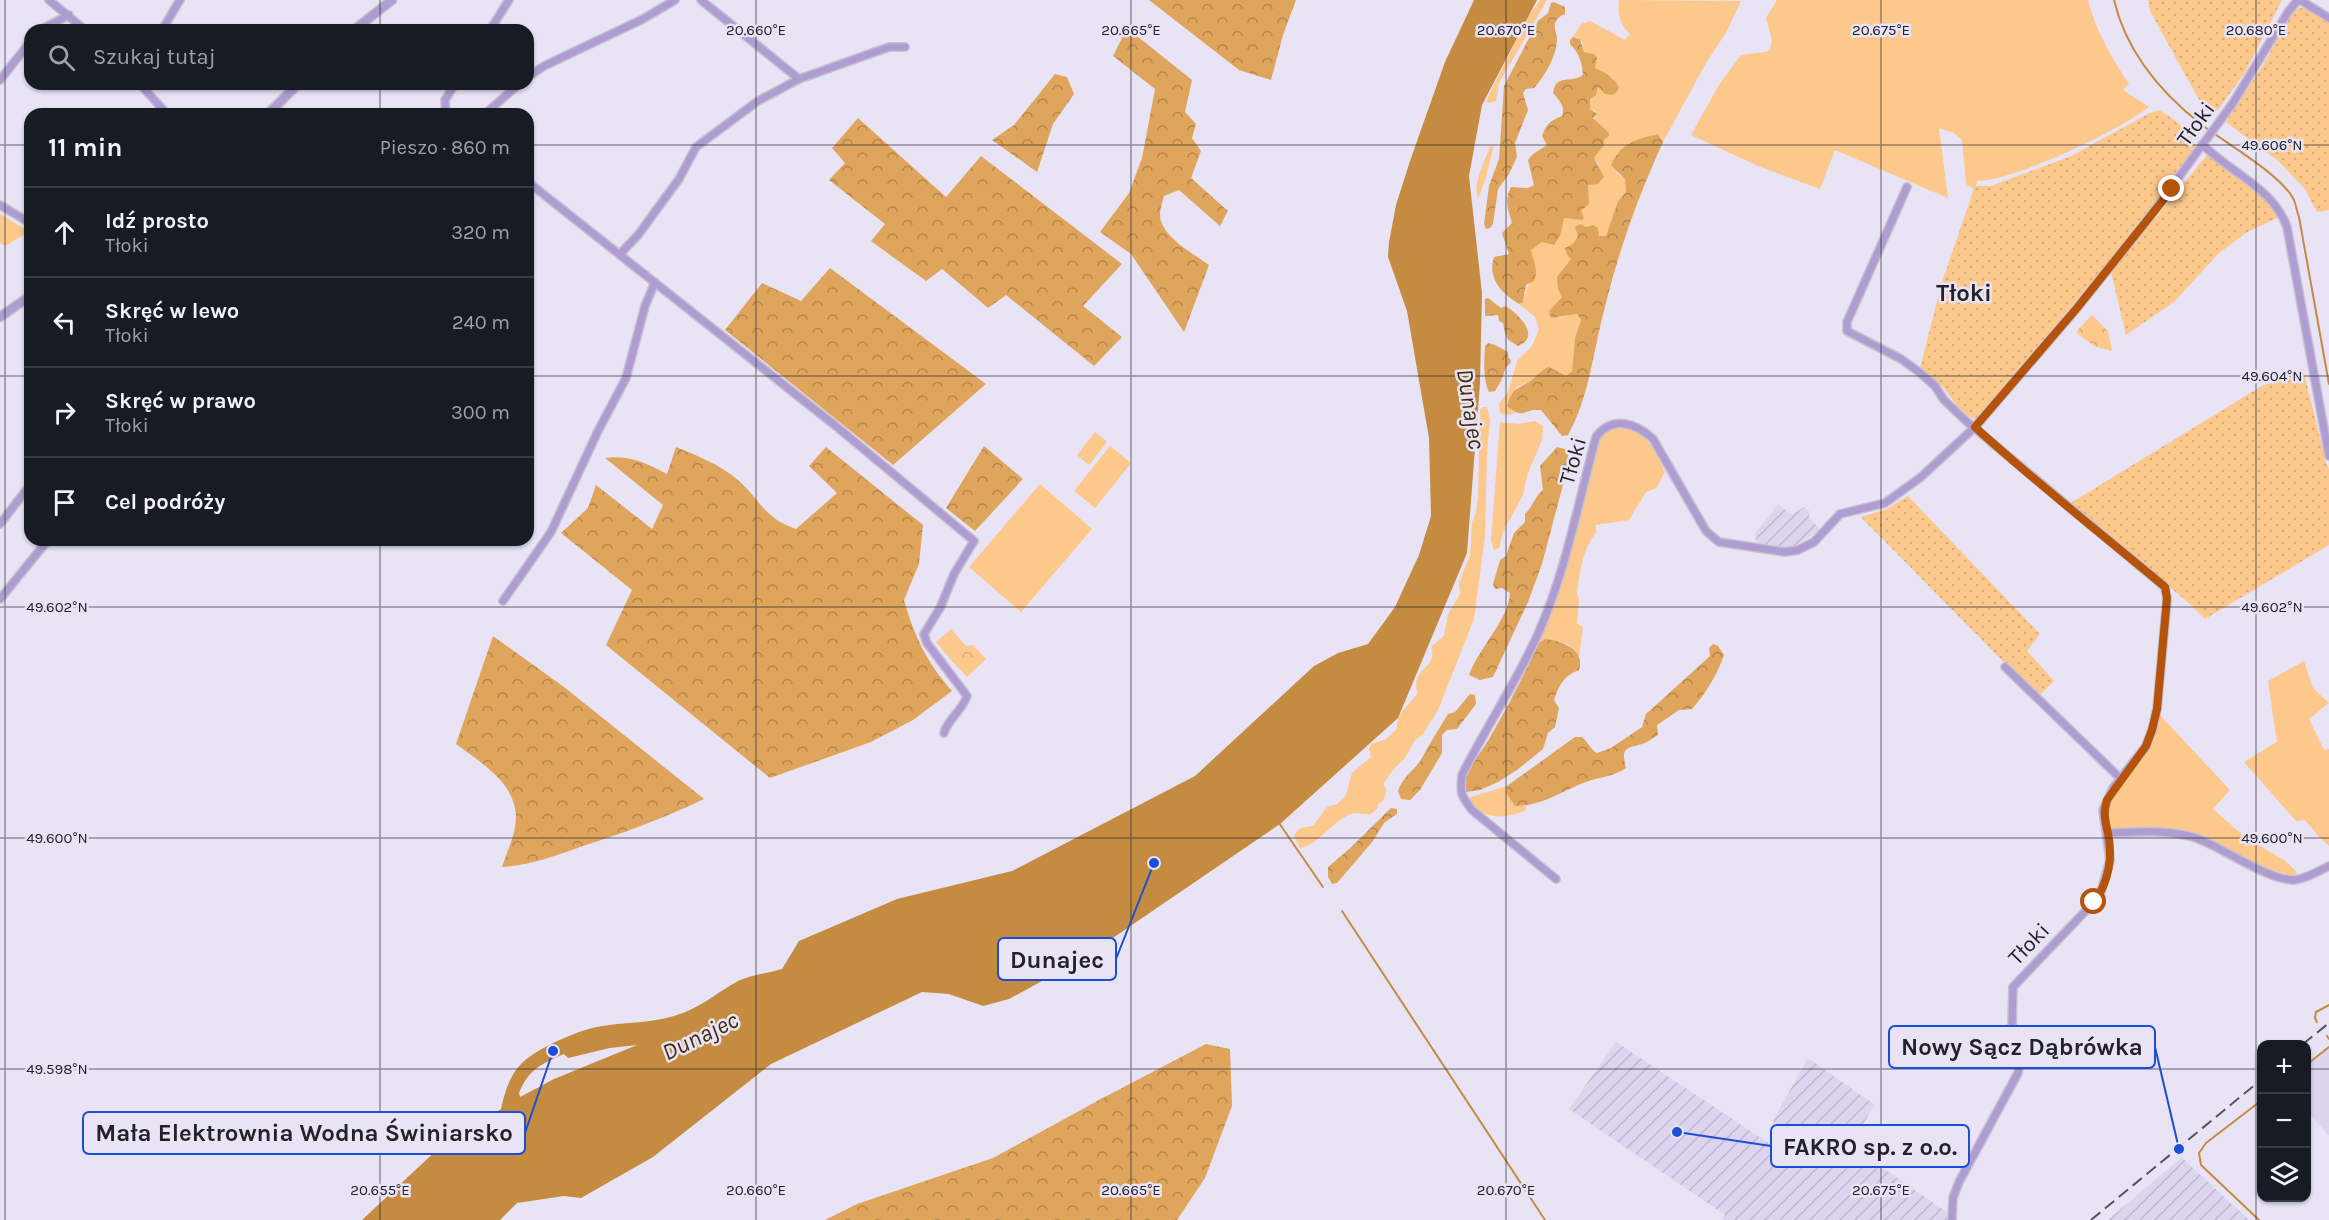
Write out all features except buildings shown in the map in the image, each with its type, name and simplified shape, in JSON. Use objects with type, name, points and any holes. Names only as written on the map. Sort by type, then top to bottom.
[{"type":"street","points":[[49,0],[79,24]]},
{"type":"street","points":[[166,24],[180,0]]},
{"type":"street","points":[[362,24],[392,0]]},
{"type":"street","points":[[494,24],[509,0]]},
{"type":"street","points":[[534,73],[643,19],[675,0]]},
{"type":"street","points":[[701,0],[799,80]]},
{"type":"street","points":[[2299,0],[2329,18]]},
{"type":"street","name":"Tłoki","points":[[1556,879],[1472,810],[1462,798],[1462,775],[1513,685],[1550,604],[1573,531],[1596,437],[1601,431],[1609,426],[1625,422],[1644,431],[1653,439],[1706,531],[1719,542],[1785,552],[1798,550],[1814,542],[1840,514],[1885,502],[1896,496],[1921,477],[1975,427],[2133,239],[2252,76],[2288,12],[2299,0]]},
{"type":"street","points":[[51,24],[69,15]]},
{"type":"street","points":[[620,254],[638,235],[679,179],[696,147],[758,101],[799,80],[889,47],[905,47]]},
{"type":"street","points":[[0,80],[24,50]]},
{"type":"street","points":[[145,90],[162,108]]},
{"type":"street","points":[[274,108],[292,90]]},
{"type":"street","points":[[446,108],[445,100],[451,90]]},
{"type":"street","points":[[492,108],[512,90]]},
{"type":"street","points":[[2205,143],[2257,187],[2282,213],[2287,227],[2329,456]]},
{"type":"street","points":[[534,187],[974,541],[954,574],[940,608],[924,634],[927,643],[967,696],[964,705],[946,726],[944,733]]},
{"type":"street","name":"Tłoki","points":[[1907,187],[1847,322],[1847,331],[1892,354],[1919,372],[1935,386],[1944,400],[2037,483],[2086,520],[2165,587],[2167,598],[2157,709],[2152,730],[2146,746],[2120,778],[2103,810],[2110,860],[2102,892],[2013,987],[2012,1026],[2020,1066],[2013,1084],[1959,1182],[1953,1198],[1952,1220]]},
{"type":"street","points":[[0,205],[24,219]]},
{"type":"street","points":[[503,601],[551,532],[598,431],[626,378],[642,315],[655,282]]},
{"type":"street","points":[[0,317],[24,300]]},
{"type":"street","points":[[0,524],[24,493]]},
{"type":"street","points":[[0,599],[43,546]]},
{"type":"street","points":[[2005,667],[2120,778]]},
{"type":"street","points":[[2108,833],[2174,833],[2197,838],[2249,864],[2278,876],[2295,880],[2329,866]]},
{"type":"shaded area","points":[[1778,504],[1792,515],[1804,507],[1810,512],[1809,517],[1820,530],[1792,548],[1757,544],[1755,534]]},
{"type":"shaded area","points":[[1616,1042],[1770,1144],[1774,1119],[1808,1058],[1875,1105],[1850,1145],[1958,1220],[1722,1220],[1725,1215],[1569,1109]]},
{"type":"shaded area","points":[[2329,1045],[2329,1136],[2311,1116],[2311,1061]]},
{"type":"shaded area","points":[[2181,1158],[2249,1220],[2108,1220]]},
{"type":"green space","points":[[1149,0],[1296,0],[1283,35],[1271,80],[1239,70]]},
{"type":"green space","points":[[1540,0],[1547,0],[1499,83],[1496,101],[1489,103],[1486,101],[1528,17]]},
{"type":"green space","points":[[1619,0],[1741,1],[1727,31],[1706,63],[1663,142],[1658,134],[1633,141],[1626,149],[1617,173],[1625,179],[1626,192],[1618,201],[1606,236],[1578,236],[1576,240],[1558,289],[1562,296],[1561,300],[1549,311],[1559,318],[1578,313],[1581,321],[1575,338],[1572,371],[1566,376],[1542,370],[1529,382],[1517,387],[1507,406],[1515,413],[1509,415],[1500,413],[1499,404],[1508,392],[1517,361],[1532,346],[1539,329],[1535,317],[1519,304],[1523,302],[1529,282],[1531,250],[1542,242],[1547,242],[1564,218],[1582,220],[1581,212],[1587,202],[1588,185],[1600,171],[1594,158],[1609,133],[1595,122],[1595,111],[1590,109],[1590,99],[1596,95],[1598,87],[1602,89],[1614,79],[1595,68],[1594,54],[1584,52],[1582,42],[1578,37],[1573,37],[1581,24],[1590,21],[1625,40],[1630,34],[1620,19]]},
{"type":"green space","points":[[1777,0],[2088,0],[2105,44],[2129,84],[2123,90],[2149,107],[2115,128],[2065,153],[2015,173],[1977,181],[1975,190],[1966,184],[1962,140],[1954,133],[1939,128],[1948,198],[1835,150],[1820,189],[1758,166],[1691,135],[1719,85],[1741,55],[1770,50],[1772,40],[1766,18]]},
{"type":"green space","points":[[2148,0],[2282,0],[2244,74],[2214,115],[2198,98],[2150,11]]},
{"type":"green space","points":[[1551,3],[1565,7],[1565,14],[1558,18],[1555,24],[1557,39],[1555,52],[1550,65],[1538,83],[1534,88],[1526,89],[1523,93],[1528,110],[1515,143],[1517,157],[1509,174],[1498,189],[1493,224],[1486,229],[1484,224],[1489,186],[1499,159],[1504,86],[1538,21],[1548,13]]},
{"type":"green space","points":[[2303,7],[2329,21],[2329,210],[2317,212],[2305,189],[2278,161],[2226,122],[2263,65],[2293,11]]},
{"type":"green space","points":[[1127,28],[1192,80],[1185,112],[1196,124],[1192,138],[1201,151],[1191,178],[1228,211],[1220,226],[1179,190],[1164,196],[1160,215],[1166,230],[1179,244],[1209,265],[1184,332],[1131,254],[1100,232],[1129,193],[1142,158],[1155,89],[1113,56]]},
{"type":"green space","points":[[1573,37],[1580,39],[1584,52],[1594,54],[1597,58],[1595,68],[1609,76],[1619,87],[1612,95],[1605,94],[1598,87],[1596,95],[1590,99],[1590,109],[1597,114],[1593,118],[1609,133],[1604,140],[1604,145],[1594,158],[1604,177],[1598,184],[1588,185],[1589,204],[1581,211],[1584,218],[1582,220],[1564,218],[1560,236],[1554,245],[1542,242],[1531,250],[1536,269],[1535,277],[1534,281],[1526,285],[1523,302],[1519,304],[1498,285],[1494,279],[1492,265],[1494,257],[1509,254],[1502,233],[1512,223],[1507,200],[1511,187],[1528,188],[1534,185],[1528,160],[1547,145],[1542,136],[1547,126],[1551,121],[1562,116],[1560,101],[1553,93],[1555,87],[1561,81],[1583,75],[1580,58],[1570,44]]},
{"type":"green space","points":[[1055,74],[1067,77],[1074,94],[1053,124],[1037,172],[992,140],[1014,125]]},
{"type":"green space","points":[[2159,110],[2189,134],[2195,145],[2192,153],[2103,269],[1975,420],[1960,410],[1944,388],[1920,368],[1942,282],[1975,186],[1991,186],[2071,156]]},
{"type":"green space","points":[[858,118],[946,197],[981,156],[1122,264],[1083,306],[1122,337],[1094,366],[1006,295],[988,308],[942,269],[926,281],[871,241],[885,224],[829,180],[845,163],[832,148]]},
{"type":"green space","points":[[1658,134],[1663,142],[1622,246],[1581,406],[1568,435],[1562,436],[1541,410],[1517,413],[1507,406],[1515,391],[1546,368],[1549,367],[1566,376],[1572,371],[1575,338],[1581,320],[1577,314],[1551,318],[1549,311],[1562,297],[1558,289],[1557,277],[1571,259],[1565,248],[1573,244],[1578,236],[1575,227],[1580,224],[1586,227],[1593,225],[1598,228],[1599,236],[1606,236],[1618,201],[1626,192],[1625,179],[1611,165],[1619,152],[1630,143]]},
{"type":"green space","points":[[1491,145],[1493,148],[1486,178],[1478,199],[1478,179]]},
{"type":"green space","points":[[2207,155],[2248,183],[2279,213],[2279,217],[2247,232],[2218,254],[2174,302],[2126,335],[2111,272]]},
{"type":"green space","points":[[0,214],[24,227],[24,235],[5,246],[0,243]]},
{"type":"green space","points":[[830,268],[986,384],[893,465],[725,330],[762,283],[801,301]]},
{"type":"green space","points":[[1488,298],[1501,308],[1505,306],[1510,309],[1521,319],[1528,331],[1525,342],[1518,346],[1508,339],[1498,315],[1485,316],[1485,299]]},
{"type":"green space","points":[[2092,315],[2108,331],[2111,351],[2094,346],[2076,332]]},
{"type":"green space","points":[[1488,343],[1508,352],[1511,360],[1495,391],[1489,392],[1484,364],[1485,346]]},
{"type":"green space","points":[[2303,369],[2329,469],[2329,545],[2205,619],[2189,603],[2069,504],[2260,387]]},
{"type":"green space","points":[[1487,407],[1490,420],[1485,536],[1474,619],[1438,710],[1423,734],[1415,740],[1405,758],[1383,784],[1387,790],[1378,808],[1371,814],[1356,813],[1342,818],[1313,843],[1300,848],[1294,836],[1298,831],[1304,827],[1313,826],[1327,807],[1337,804],[1346,795],[1352,773],[1371,757],[1369,748],[1371,744],[1386,739],[1397,729],[1398,718],[1417,694],[1416,681],[1419,675],[1431,661],[1431,647],[1444,636],[1448,614],[1460,594],[1459,583],[1470,555],[1472,523],[1478,497],[1480,410]]},
{"type":"green space","points":[[1535,421],[1543,426],[1542,440],[1528,473],[1523,495],[1503,532],[1499,548],[1494,550],[1491,540],[1500,422],[1518,424]]},
{"type":"green space","points":[[1624,427],[1639,434],[1650,444],[1665,472],[1656,488],[1646,492],[1629,520],[1595,525],[1597,531],[1585,553],[1577,594],[1579,600],[1577,624],[1583,627],[1579,656],[1568,644],[1545,639],[1539,643],[1563,577],[1597,445],[1608,432]]},
{"type":"green space","points":[[1095,432],[1107,442],[1089,465],[1077,455]]},
{"type":"green space","points":[[984,446],[1023,479],[975,531],[946,508]]},
{"type":"green space","points":[[1110,446],[1131,463],[1095,508],[1074,491]]},
{"type":"green space","points":[[676,447],[725,470],[747,489],[770,515],[796,529],[837,493],[809,466],[826,447],[923,525],[919,564],[904,600],[922,648],[952,691],[913,720],[871,742],[770,778],[606,645],[632,590],[561,533],[588,508],[596,485],[652,529],[663,505],[605,458],[614,457],[637,461],[667,474]]},
{"type":"green space","points":[[1557,447],[1565,449],[1568,455],[1564,481],[1542,564],[1528,602],[1493,677],[1480,680],[1469,675],[1499,624],[1510,593],[1502,588],[1495,589],[1493,584],[1500,560],[1506,556],[1514,533],[1525,522],[1525,514],[1543,490],[1540,466]]},
{"type":"green space","points":[[1040,484],[1092,529],[1021,612],[969,567]]},
{"type":"green space","points":[[1908,496],[2040,634],[2027,651],[2054,681],[2038,697],[1861,517],[1887,509]]},
{"type":"green space","points":[[951,629],[966,646],[951,660],[936,642]]},
{"type":"green space","points":[[493,636],[564,687],[704,799],[614,836],[533,862],[502,867],[514,832],[516,816],[514,803],[500,780],[456,744]]},
{"type":"green space","points":[[1545,639],[1558,641],[1571,647],[1579,657],[1580,663],[1579,670],[1565,678],[1554,700],[1559,708],[1555,727],[1548,733],[1543,749],[1517,770],[1480,790],[1466,792],[1463,789],[1464,782],[1470,769],[1489,739],[1539,643]]},
{"type":"green space","points":[[1713,644],[1718,646],[1724,655],[1702,697],[1692,709],[1679,710],[1657,725],[1658,735],[1645,743],[1627,749],[1624,755],[1626,768],[1543,801],[1515,806],[1506,793],[1507,786],[1575,737],[1582,737],[1597,753],[1611,748],[1642,727],[1646,714],[1710,656],[1709,648]]},
{"type":"green space","points":[[973,645],[986,659],[967,677],[951,660],[966,646]]},
{"type":"green space","points":[[2304,661],[2313,688],[2329,703],[2309,719],[2324,750],[2329,749],[2329,846],[2305,820],[2296,821],[2244,762],[2277,742],[2268,681]]},
{"type":"green space","points":[[1470,694],[1475,695],[1476,704],[1457,729],[1447,730],[1442,735],[1442,753],[1420,790],[1410,800],[1401,799],[1398,791],[1400,785],[1420,761],[1448,714],[1455,712]]},
{"type":"green space","points":[[2159,714],[2230,790],[2213,809],[2246,838],[2284,860],[2297,872],[2294,876],[2261,867],[2197,835],[2163,829],[2112,829],[2106,822],[2110,803],[2151,744]]},
{"type":"green space","points":[[1507,786],[1506,793],[1515,806],[1526,806],[1526,810],[1510,815],[1494,816],[1479,811],[1468,798]]},
{"type":"green space","points":[[1391,808],[1397,809],[1397,814],[1384,823],[1373,841],[1337,883],[1332,884],[1328,877],[1328,867]]},
{"type":"green space","points":[[1206,1044],[1230,1049],[1232,1106],[1205,1178],[1177,1220],[825,1220],[857,1204],[993,1158]]},
{"type":"water","points":[[1474,0],[1537,0],[1482,105],[1469,176],[1482,293],[1480,383],[1467,553],[1398,718],[1280,824],[1082,959],[1009,999],[983,1006],[949,994],[922,992],[771,1064],[653,1157],[581,1198],[564,1196],[517,1203],[500,1220],[362,1220],[440,1147],[501,1109],[513,1075],[524,1061],[543,1048],[589,1029],[656,1020],[683,1013],[738,981],[782,969],[799,941],[897,899],[1012,871],[1195,776],[1314,666],[1338,653],[1368,644],[1395,607],[1419,555],[1431,516],[1429,438],[1407,311],[1388,257],[1396,205],[1445,62]],"holes":[[[637,1045],[554,1079],[520,1097],[519,1093],[532,1073],[542,1064],[564,1054],[568,1058],[610,1048]]]},
{"type":"waterway","points":[[2114,0],[2127,37],[2136,54],[2159,85],[2202,125],[2278,180],[2294,200],[2329,384]]},
{"type":"waterway","points":[[1279,823],[1323,887]]},
{"type":"waterway","points":[[1342,911],[1545,1220]]},
{"type":"waterway","points":[[2317,1022],[2316,1012],[2329,1005]]},
{"type":"waterway","points":[[2311,1061],[2329,1047]]},
{"type":"waterway","points":[[2257,1104],[2206,1143],[2199,1153],[2201,1165],[2259,1220]]},
{"type":"railway","points":[[2308,1040],[2329,1023]]},
{"type":"railway","points":[[2091,1220],[2257,1083]]},
{"type":"place","name":"Dunajec","points":[[1154,863]]},
{"type":"place","name":"Mała Elektrownia Wodna Świniarsko","points":[[553,1051]]},
{"type":"place","name":"FAKRO sp. z o.o.","points":[[1677,1132]]},
{"type":"place","name":"Nowy Sącz Dąbrówka","points":[[2179,1149]]},
{"type":"district","name":"Tłoki","points":[[1964,293]]},
{"type":"route","points":[[2094,902],[2102,892],[2110,860],[2103,810],[2113,788],[2146,746],[2157,709],[2167,598],[2165,587],[2086,520],[2037,483],[1975,427],[2077,308],[2172,189]]}]
